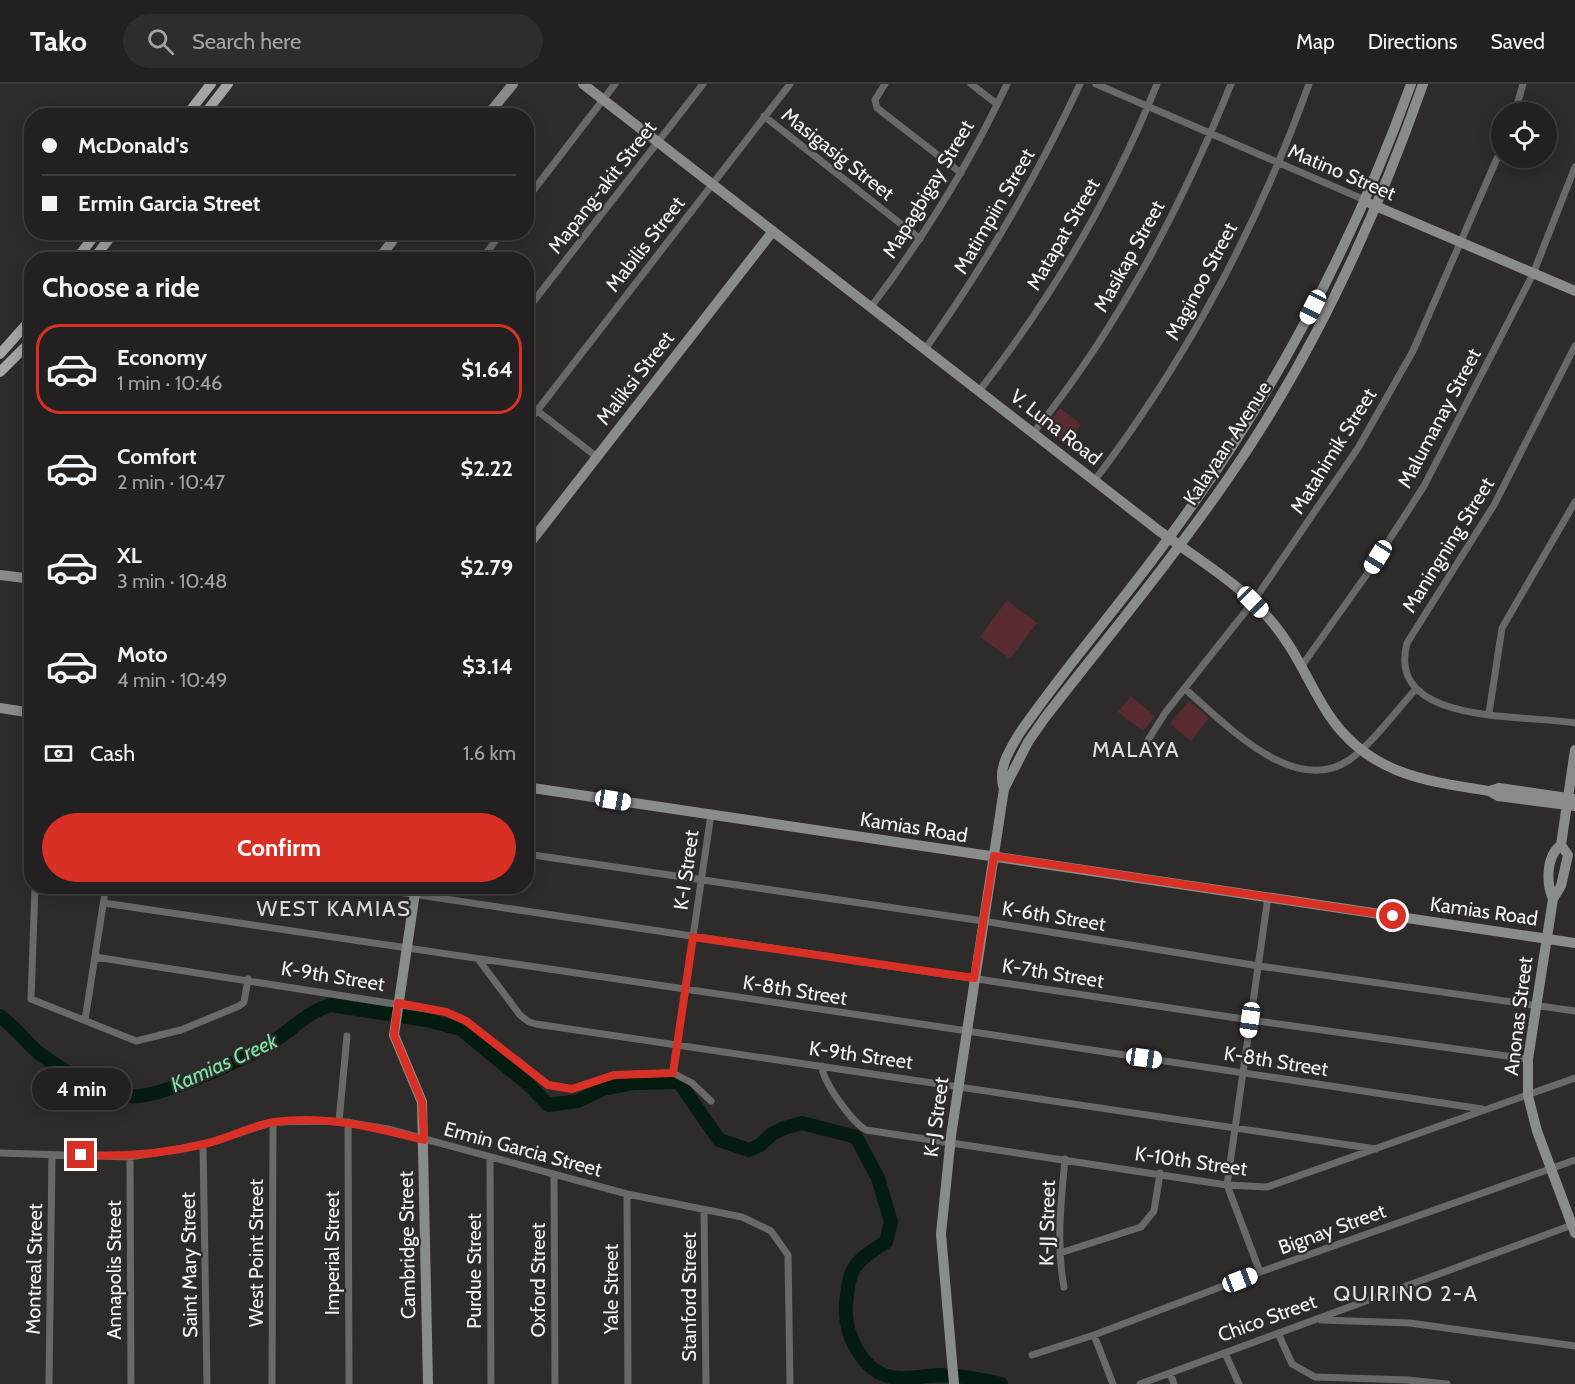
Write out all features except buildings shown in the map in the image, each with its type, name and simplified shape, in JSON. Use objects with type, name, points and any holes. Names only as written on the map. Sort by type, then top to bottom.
[{"type":"main road","points":[[192,108],[211,84]]},
{"type":"main road","points":[[209,108],[228,84]]},
{"type":"main road","points":[[494,108],[513,84]]},
{"type":"main road","name":"V. Luna Road","points":[[583,84],[1253,602],[1284,636],[1328,714],[1360,750],[1390,769],[1420,780],[1489,791],[1499,788],[1571,802]]},
{"type":"main road","name":"Kalayaan Avenue","points":[[994,856],[1004,789],[1003,768],[1018,734],[1169,538],[1268,391],[1365,200],[1411,84]]},
{"type":"main road","name":"Kalayaan Avenue","points":[[1004,789],[1028,742],[1044,719],[1228,478],[1294,373],[1347,273],[1377,207],[1423,84]]},
{"type":"main road","name":"Matino Street","points":[[1365,200],[1575,291]]},
{"type":"main road","name":"Maliksi Street","points":[[534,538],[773,231]]},
{"type":"main road","points":[[0,341],[23,330]]},
{"type":"main road","points":[[0,354],[23,330]]},
{"type":"main road","points":[[0,372],[24,348]]},
{"type":"main road","points":[[0,380],[11,362]]},
{"type":"main road","points":[[0,574],[24,578]]},
{"type":"main road","points":[[0,708],[24,712]]},
{"type":"main road","name":"Anonas Street","points":[[1574,1228],[1550,1168],[1528,1096],[1528,1059],[1552,899],[1547,882],[1553,853],[1561,844],[1571,802],[1575,750]]},
{"type":"main road","name":"Kamias Road","points":[[534,788],[1575,944]]},
{"type":"main road","name":"K-J Street","points":[[954,1384],[941,1234],[965,1032],[994,856]]},
{"type":"main road","name":"Cambridge Street","points":[[414,894],[394,1024],[397,1044],[422,1102],[428,1384]]},
{"type":"street","points":[[534,190],[615,84]]},
{"type":"street","name":"Mapang-akit Street","points":[[534,301],[703,84]]},
{"type":"street","name":"Mabilis Street","points":[[534,415],[790,84]]},
{"type":"street","points":[[885,84],[875,100],[877,108],[961,173]]},
{"type":"street","points":[[971,84],[997,104]]},
{"type":"street","name":"Mapagbigay Street","points":[[871,307],[920,239],[961,173],[1006,84]]},
{"type":"street","name":"Matimpiin Street","points":[[926,348],[974,280],[1018,208],[1080,84]]},
{"type":"street","name":"Matino Street","points":[[1096,84],[1365,200]]},
{"type":"street","name":"Matapat Street","points":[[980,390],[1029,324],[1074,252],[1113,180],[1157,84]]},
{"type":"street","name":"Masikap Street","points":[[1034,432],[1069,386],[1134,286],[1187,186],[1231,84]]},
{"type":"street","name":"Maginoo Street","points":[[1095,480],[1147,408],[1205,313],[1256,214],[1309,84]]},
{"type":"street","points":[[1518,102],[1523,84]]},
{"type":"street","name":"Masigasig Street","points":[[764,116],[920,239]]},
{"type":"street","name":"Malumanay Street","points":[[1301,667],[1367,574],[1424,486],[1533,274],[1575,167]]},
{"type":"street","name":"Matahimik Street","points":[[1145,746],[1147,739],[1253,602],[1358,448],[1413,351],[1493,168]]},
{"type":"street","name":"Maningning Street","points":[[1415,690],[1405,671],[1407,643],[1494,505],[1575,346]]},
{"type":"street","points":[[534,409],[597,457]]},
{"type":"street","points":[[1489,713],[1502,628],[1575,502]]},
{"type":"street","points":[[1185,689],[1261,751],[1284,765],[1310,770],[1326,769],[1347,762],[1415,690],[1441,705],[1575,723]]},
{"type":"street","name":"K-I Street","points":[[673,1073],[687,990],[711,814]]},
{"type":"street","name":"K-6th Street","points":[[534,855],[983,921],[1259,966],[1575,1011]]},
{"type":"street","points":[[35,894],[31,999],[129,1040],[152,1039],[211,1019],[243,1004],[248,979]]},
{"type":"street","points":[[85,1020],[105,894]]},
{"type":"street","name":"K-7th Street","points":[[433,894],[693,937],[1528,1059]]},
{"type":"street","points":[[1260,1272],[1227,1185],[1268,897]]},
{"type":"street","name":"K-8th Street","points":[[104,903],[406,945],[687,990],[1482,1109]]},
{"type":"street","name":"K-9th Street","points":[[95,957],[248,979],[397,1006],[446,1012],[466,1021],[548,1085],[572,1089],[614,1075],[673,1073]]},
{"type":"street","name":"K-9th Street","points":[[478,958],[520,1015],[528,1022],[1376,1149]]},
{"type":"street","points":[[339,1120],[347,1036]]},
{"type":"street","name":"K-10th Street","points":[[822,1066],[823,1075],[862,1128],[1227,1185],[1267,1187],[1482,1109],[1528,1096],[1575,1078]]},
{"type":"street","points":[[673,1073],[692,1083],[711,1101]]},
{"type":"street","name":"Ermin Garcia Street","points":[[0,1153],[130,1157],[203,1144],[273,1122],[339,1120],[627,1194],[742,1217],[763,1225],[784,1246],[790,1266],[790,1384]]},
{"type":"street","name":"West Point Street","points":[[272,1384],[273,1122]]},
{"type":"street","name":"Imperial Street","points":[[348,1122],[349,1384]]},
{"type":"street","name":"Saint Mary Street","points":[[203,1144],[207,1384]]},
{"type":"street","name":"Montreal Street","points":[[50,1384],[52,1155]]},
{"type":"street","name":"Annapolis Street","points":[[130,1157],[131,1384]]},
{"type":"street","name":"Purdue Street","points":[[490,1158],[491,1384]]},
{"type":"street","name":"K-JJ Street","points":[[1064,1287],[1060,1253],[1060,1206],[1065,1159]]},
{"type":"street","name":"Bignay Street","points":[[1032,1355],[1094,1335],[1260,1272],[1575,1160]]},
{"type":"street","points":[[1060,1253],[1141,1227],[1154,1210],[1160,1173]]},
{"type":"street","name":"Oxford Street","points":[[554,1175],[555,1384]]},
{"type":"street","name":"Yale Street","points":[[627,1194],[628,1384]]},
{"type":"street","name":"Stanford Street","points":[[704,1210],[706,1384]]},
{"type":"street","name":"Chico Street","points":[[1140,1384],[1574,1228]]},
{"type":"street","points":[[1316,1320],[1410,1323],[1575,1346]]},
{"type":"street","points":[[1278,1333],[1292,1364],[1315,1377],[1408,1380],[1447,1384]]},
{"type":"street","points":[[1094,1335],[1113,1384]]},
{"type":"street","points":[[1226,1353],[1239,1384]]},
{"type":"street","points":[[1170,1373],[1174,1384]]},
{"type":"shaded area","points":[[1060,408],[1081,424],[1066,444],[1045,428]]},
{"type":"shaded area","points":[[1007,600],[1037,623],[1010,659],[980,637]]},
{"type":"shaded area","points":[[1131,696],[1155,716],[1143,731],[1118,712]]},
{"type":"shaded area","points":[[1189,701],[1209,718],[1191,741],[1170,724]]},
{"type":"waterway","name":"Kamias Creek","points":[[0,1016],[40,1054],[61,1068],[94,1086],[130,1096],[159,1092],[219,1069],[266,1046],[306,1017],[331,1005],[426,1020],[461,1029],[529,1085],[548,1105],[578,1101],[603,1089],[634,1083],[679,1082],[719,1140],[749,1150],[760,1145],[772,1134],[802,1123],[856,1137],[878,1178],[891,1222],[886,1242],[866,1255],[851,1274],[846,1317],[848,1329],[857,1350],[872,1368],[892,1377],[946,1375],[1001,1384]]},
{"type":"district","name":"MALAYA","points":[[1136,749]]},
{"type":"district","name":"WEST KAMIAS","points":[[334,908]]},
{"type":"district","name":"QUIRINO 2-A","points":[[1406,1293]]},
{"type":"route","points":[[81,1155],[130,1157],[203,1144],[273,1122],[308,1120],[339,1120],[424,1140],[422,1102],[394,1035],[398,1003],[446,1012],[466,1021],[548,1085],[572,1089],[614,1075],[673,1073],[693,937],[974,978],[994,856],[1393,916]]}]
